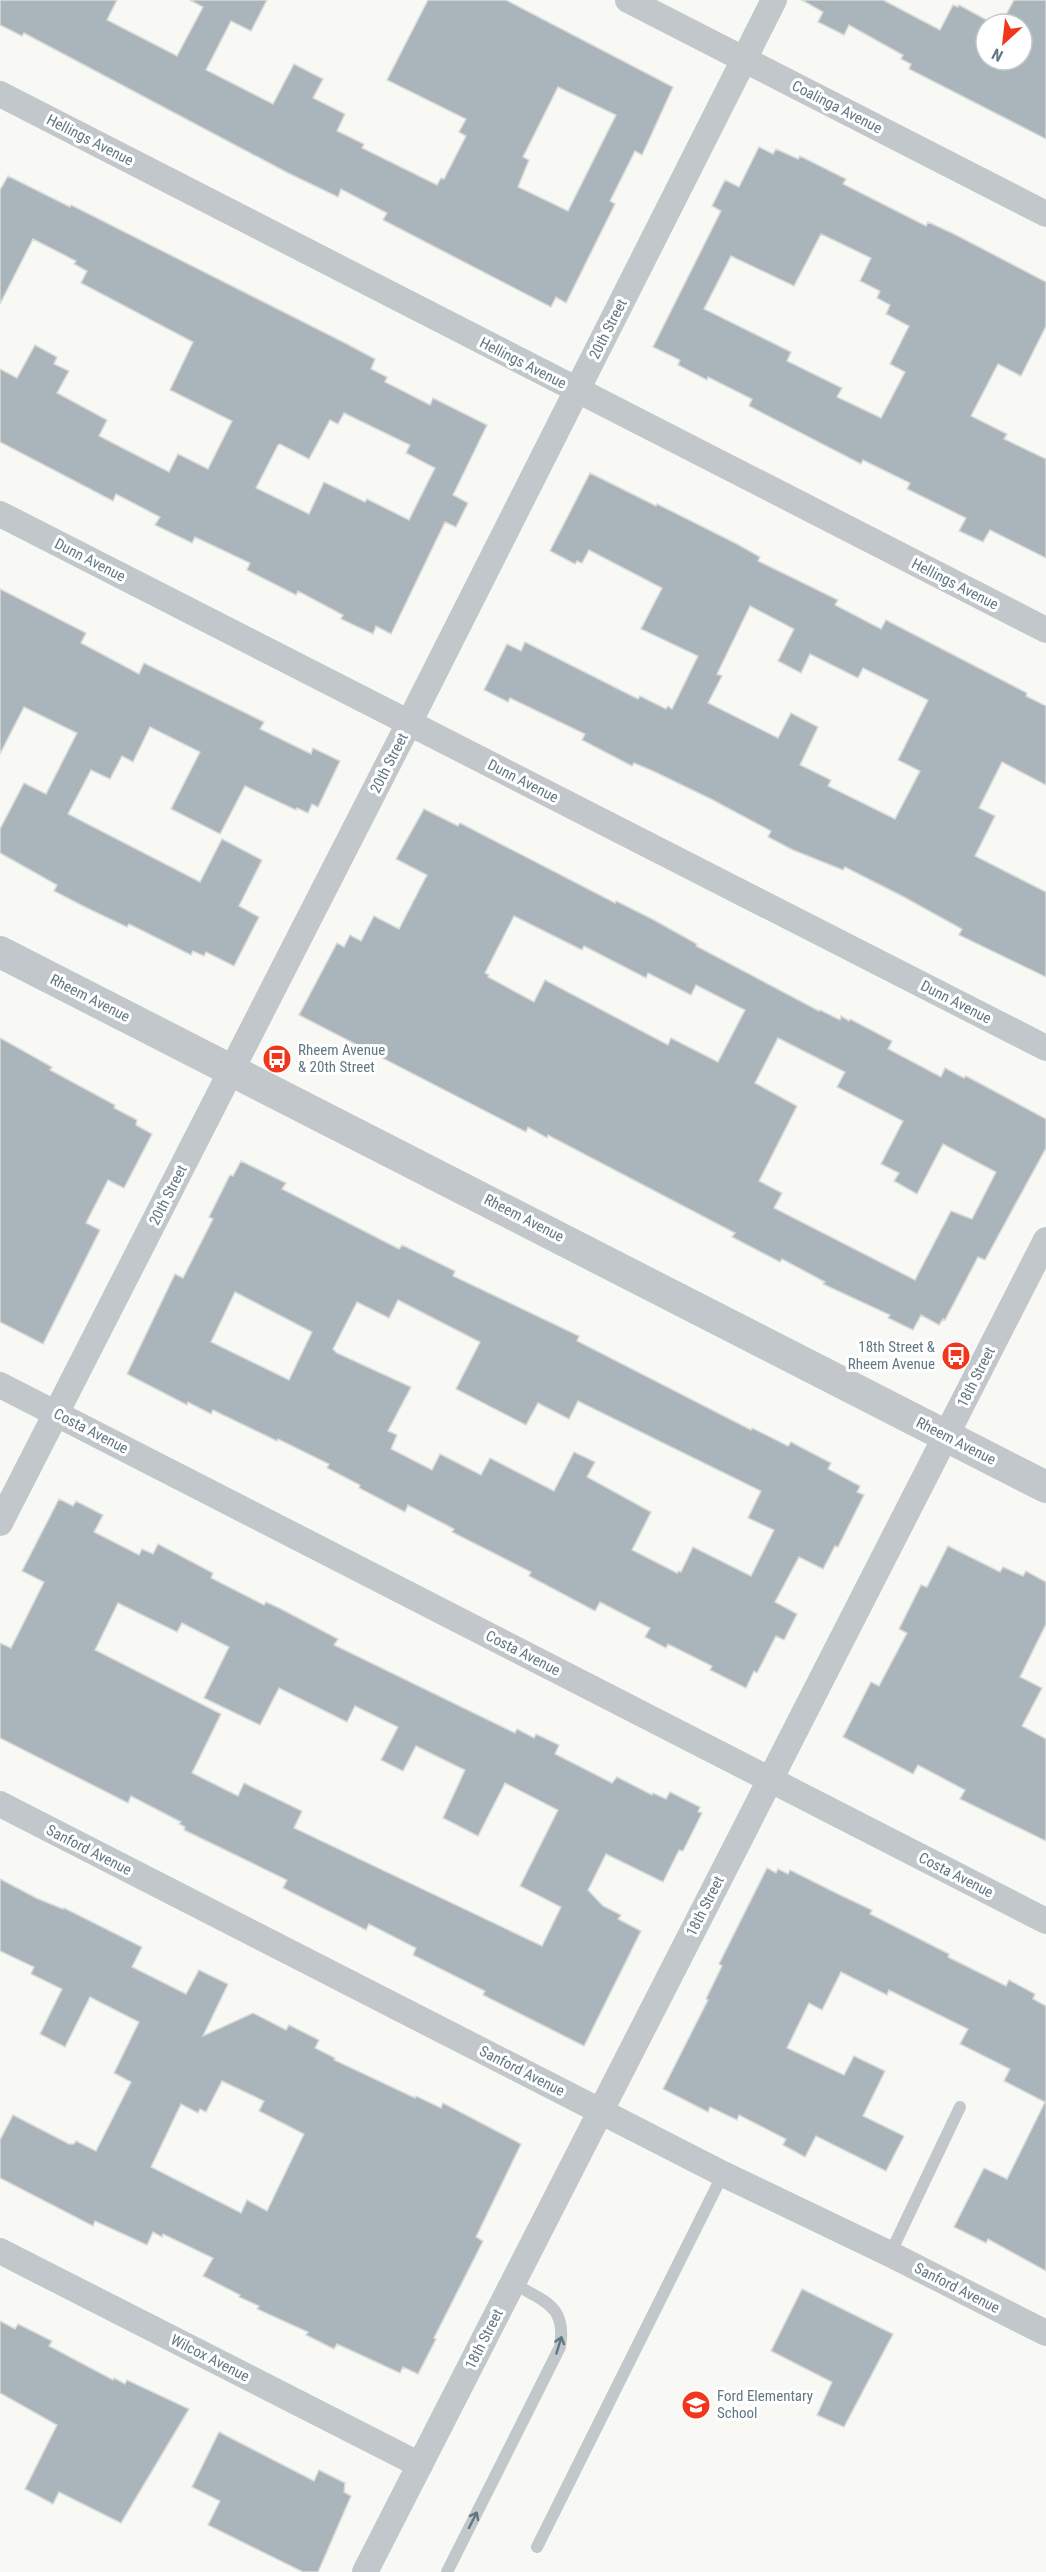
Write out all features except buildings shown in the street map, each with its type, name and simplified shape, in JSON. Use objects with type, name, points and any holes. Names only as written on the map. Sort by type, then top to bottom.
[{"type":"street","name":"Coalinga Avenue","points":[[628,0],[1046,214]]},
{"type":"street","name":"20th Street","points":[[0,1523],[409,723],[774,0]]},
{"type":"street","name":"Hellings Avenue","points":[[0,94],[1046,630]]},
{"type":"street","name":"Dunn Avenue","points":[[0,514],[1046,1048]]},
{"type":"street","name":"Rheem Avenue","points":[[0,952],[1046,1487]]},
{"type":"street","name":"18th Street","points":[[364,2572],[1046,1240]]},
{"type":"street","name":"Costa Avenue","points":[[0,1385],[1046,1921]]},
{"type":"street","name":"Sanford Avenue","points":[[0,1804],[723,2174],[890,2254],[1046,2333]]},
{"type":"street","name":"Wilcox Avenue","points":[[0,2251],[420,2465]]},
{"type":"lane","points":[[890,2254],[960,2107]]},
{"type":"lane","points":[[537,2547],[723,2174]]},
{"type":"lane","points":[[447,2572],[560,2347],[563,2329],[556,2309],[513,2283]]},
{"type":"place","name":"Rheem Avenue & 20th Street","points":[[277,1059]]},
{"type":"place","name":"18th Street & Rheem Avenue","points":[[956,1356]]},
{"type":"place","name":"Ford Elementary School","points":[[696,2405]]}]
